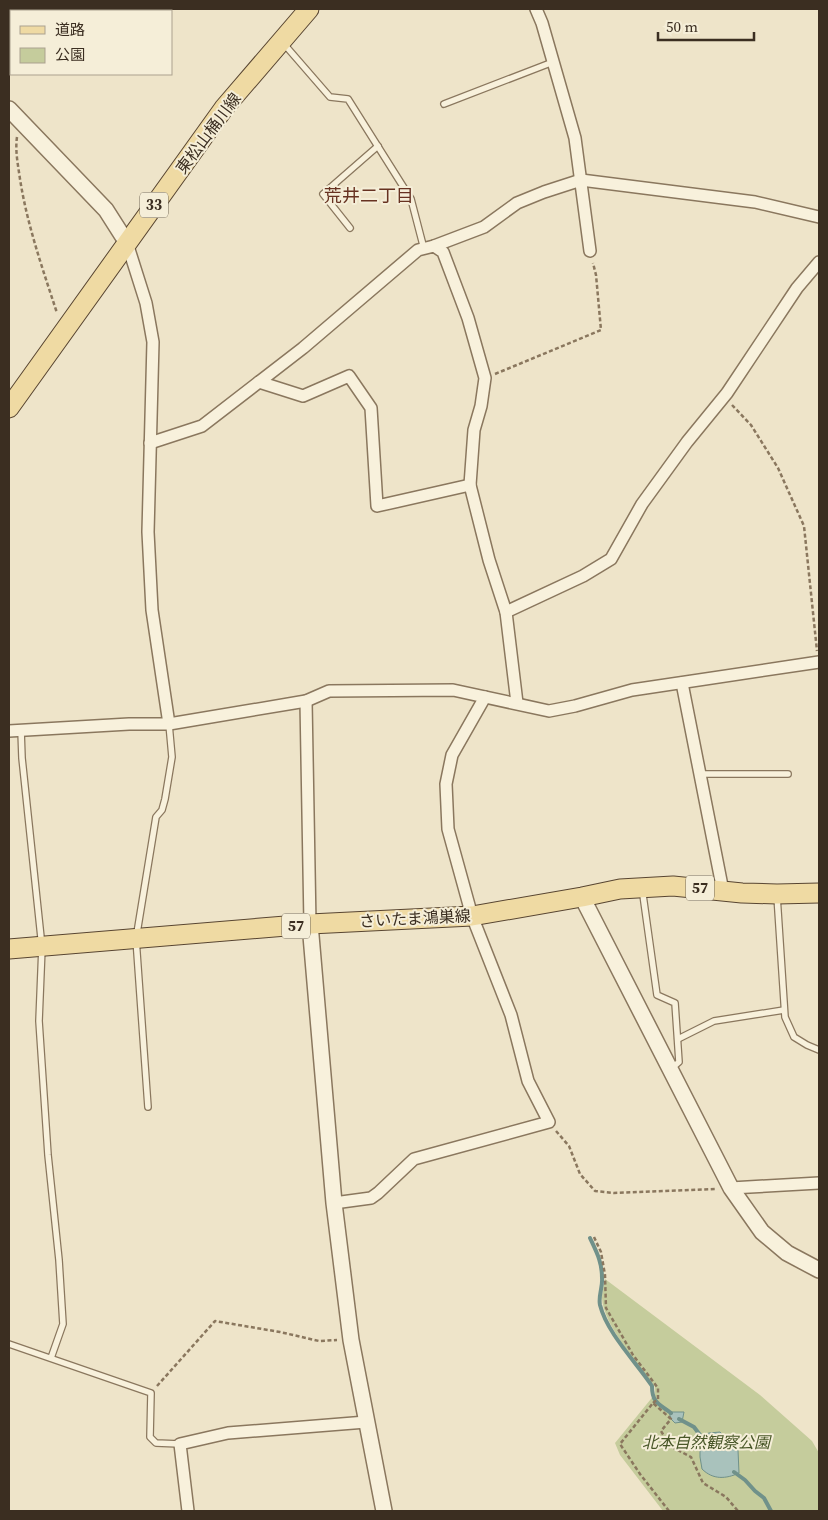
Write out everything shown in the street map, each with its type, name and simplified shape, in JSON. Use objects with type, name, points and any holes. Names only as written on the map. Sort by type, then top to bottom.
[{"type":"main road","name":"東松山桶川線","points":[[9,408],[224,108],[310,9]]},
{"type":"main road","name":"さいたま鴻巣線","points":[[9,949],[310,924],[472,916],[620,889],[673,886],[777,894],[819,893]]},
{"type":"street","points":[[536,9],[542,23],[575,138],[590,251]]},
{"type":"street","points":[[9,109],[106,210],[127,243],[146,303],[153,342],[148,532],[152,610],[169,724]]},
{"type":"street","points":[[150,443],[202,426],[310,342],[418,250],[484,227],[517,203],[544,192],[581,180],[755,202],[819,216]]},
{"type":"street","points":[[429,247],[443,252],[468,318],[485,378],[482,406],[474,430],[470,485],[489,560],[506,612],[517,703]]},
{"type":"street","points":[[506,612],[582,576],[611,559],[642,504],[687,442],[724,396],[797,288],[819,262]]},
{"type":"street","points":[[259,382],[303,396],[349,376],[371,408],[377,506],[470,485]]},
{"type":"street","points":[[15,731],[129,724],[169,724],[306,701],[329,691],[454,690],[549,711],[576,706],[632,690],[819,662]]},
{"type":"street","points":[[682,682],[723,891]]},
{"type":"street","points":[[334,1202],[371,1198],[414,1159],[549,1122],[528,1081],[511,1015],[472,916],[448,829],[446,784],[452,754],[485,697]]},
{"type":"street","points":[[306,701],[310,924],[334,1202],[351,1340],[384,1511]]},
{"type":"street","points":[[582,897],[731,1188],[762,1232],[787,1253],[819,1270]]},
{"type":"street","points":[[731,1188],[819,1184]]},
{"type":"street","points":[[188,1511],[180,1444],[228,1433],[366,1422]]},
{"type":"lane","points":[[282,41],[330,97],[348,99],[411,199],[429,247]]},
{"type":"lane","points":[[444,104],[553,62]]},
{"type":"lane","points":[[350,228],[323,194],[378,146]]},
{"type":"lane","points":[[148,1107],[136,939],[156,817],[162,810],[165,799],[172,757],[169,724]]},
{"type":"lane","points":[[15,731],[22,758],[42,947],[40,1020],[48,1155],[59,1260],[63,1324],[51,1358]]},
{"type":"lane","points":[[700,774],[788,774]]},
{"type":"lane","points":[[777,894],[785,1017],[794,1036],[807,1045],[819,1050]]},
{"type":"lane","points":[[643,895],[658,995],[675,1003],[679,1062],[670,1070]]},
{"type":"lane","points":[[678,1039],[714,1021],[784,1010]]},
{"type":"lane","points":[[9,1344],[151,1393],[150,1437],[156,1443],[180,1444]]},
{"type":"path","points":[[19,120],[15,148],[24,206],[56,310],[68,326]]},
{"type":"path","points":[[485,378],[601,330],[596,275],[590,251]]},
{"type":"path","points":[[724,396],[751,425],[778,468],[804,526],[819,662]]},
{"type":"path","points":[[549,1122],[569,1146],[580,1174],[595,1190],[614,1193],[731,1188]]},
{"type":"path","points":[[594,1237],[601,1252],[606,1275],[606,1308],[633,1355],[658,1388],[658,1399],[620,1444],[640,1474],[669,1511]]},
{"type":"path","points":[[151,1393],[215,1321],[280,1332],[319,1342],[351,1340]]},
{"type":"path","points":[[653,1403],[671,1419],[661,1431],[670,1446],[691,1457],[704,1483],[726,1497],[738,1511]]},
{"type":"green space","name":"北本自然観察公園","points":[[605,1279],[760,1395],[812,1441],[819,1453],[819,1511],[663,1511],[620,1455],[615,1443],[655,1394],[655,1387],[631,1356],[608,1320],[602,1298]]},
{"type":"water","points":[[669,1412],[684,1412],[682,1422],[675,1423],[671,1419]]},
{"type":"water","points":[[720,1432],[738,1450],[739,1473],[715,1477],[702,1469],[700,1436]]},
{"type":"waterway","points":[[590,1238],[601,1267],[600,1305],[604,1316],[615,1337],[652,1386],[655,1400],[671,1413]]},
{"type":"waterway","points":[[679,1419],[694,1427],[703,1439]]},
{"type":"waterway","points":[[734,1472],[764,1498],[771,1511]]},
{"type":"district","name":"荒井二丁目","points":[[369,196]]}]
